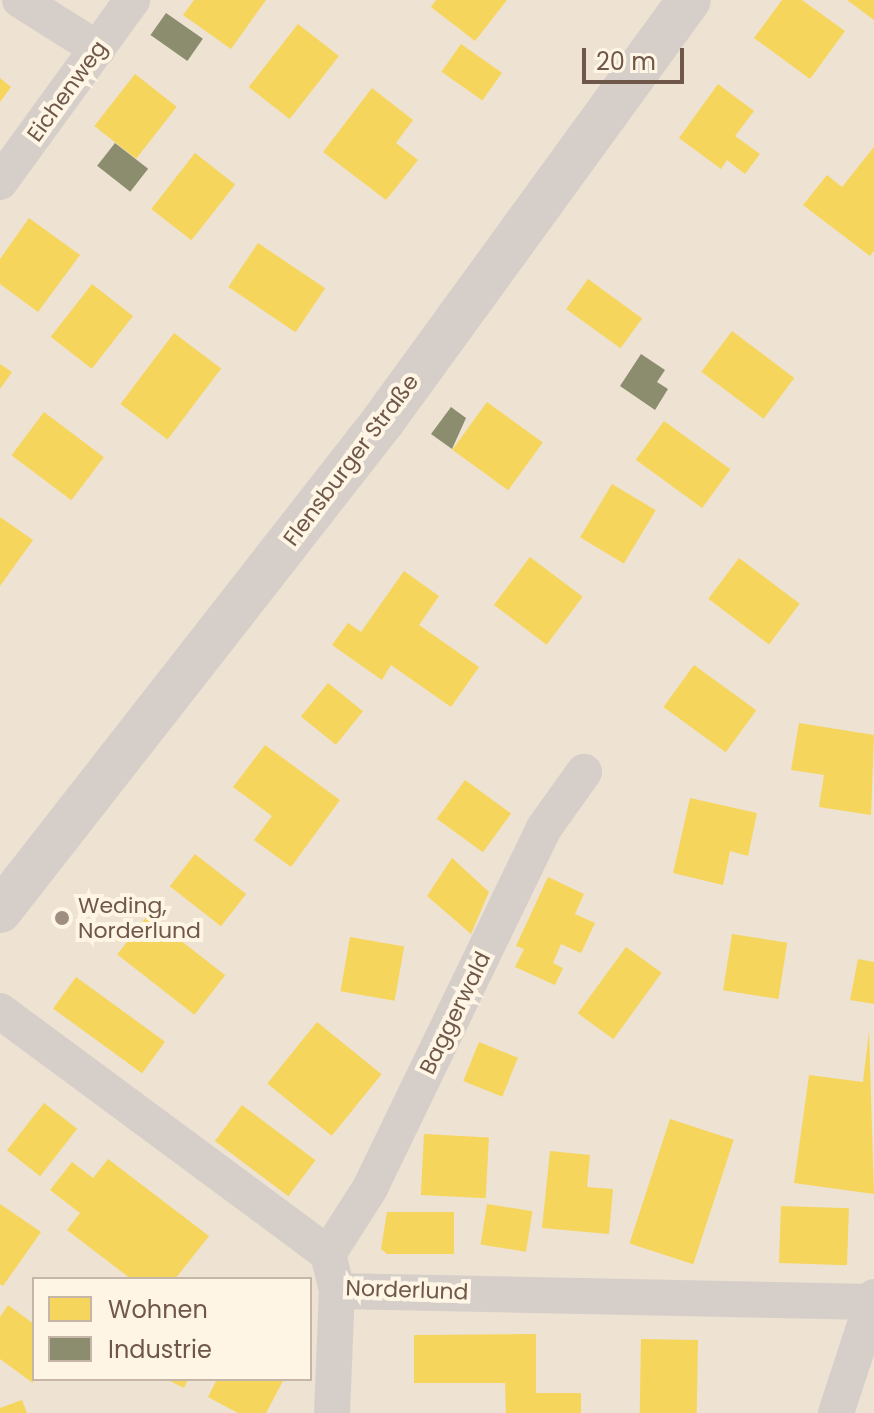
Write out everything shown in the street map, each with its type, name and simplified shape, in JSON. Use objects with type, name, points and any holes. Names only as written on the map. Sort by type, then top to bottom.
[{"type":"street","points":[[20,0],[98,49]]},
{"type":"street","name":"Eichenweg","points":[[0,182],[132,0]]},
{"type":"street","name":"Flensburger Straße","points":[[0,911],[383,421],[689,0]]},
{"type":"street","name":"Baggerwald","points":[[328,1254],[370,1188],[544,828],[584,772]]},
{"type":"street","name":"Norderlund","points":[[0,1011],[328,1254],[337,1291],[873,1300]]},
{"type":"street","points":[[332,1413],[337,1291]]},
{"type":"street","points":[[836,1413],[873,1300]]},
{"type":"shaded area","points":[[0,0],[874,0],[874,1413],[0,1413]]},
{"type":"building: Wohnen","points":[[194,0],[266,0],[231,49],[183,15]]},
{"type":"building: Wohnen","points":[[436,0],[507,0],[475,41],[431,7]]},
{"type":"building: Wohnen","points":[[782,0],[802,0],[845,31],[810,79],[754,38]]},
{"type":"building: Wohnen","points":[[847,0],[874,0],[874,20]]},
{"type":"building: Wohnen","points":[[298,24],[339,56],[290,119],[249,87]]},
{"type":"building: Wohnen","points":[[461,44],[502,73],[482,101],[441,72]]},
{"type":"building: Wohnen","points":[[135,74],[177,107],[136,159],[94,126]]},
{"type":"building: Wohnen","points":[[0,78],[11,87],[0,102]]},
{"type":"building: Wohnen","points":[[718,84],[754,111],[735,136],[760,154],[745,174],[727,160],[721,169],[679,138]]},
{"type":"building: Wohnen","points":[[372,88],[413,120],[396,143],[418,160],[386,200],[323,152]]},
{"type":"building: Wohnen","points":[[874,147],[874,251],[870,256],[803,205],[827,175],[842,187]]},
{"type":"building: Wohnen","points":[[195,153],[235,184],[191,240],[151,209]]},
{"type":"building: Wohnen","points":[[29,218],[80,255],[38,312],[0,284],[0,259]]},
{"type":"building: Wohnen","points":[[258,243],[325,288],[296,332],[228,287]]},
{"type":"building: Wohnen","points":[[588,279],[642,318],[620,348],[566,309]]},
{"type":"building: Wohnen","points":[[92,284],[133,316],[92,369],[51,337]]},
{"type":"building: Wohnen","points":[[732,331],[794,378],[764,419],[701,372]]},
{"type":"building: Wohnen","points":[[174,333],[221,369],[168,440],[120,404]]},
{"type":"building: Wohnen","points":[[0,364],[12,372],[0,389]]},
{"type":"building: Wohnen","points":[[487,402],[543,443],[508,490],[452,450]]},
{"type":"building: Wohnen","points":[[44,412],[104,457],[71,500],[12,455]]},
{"type":"building: Wohnen","points":[[664,421],[730,469],[702,508],[636,460]]},
{"type":"building: Wohnen","points":[[612,484],[656,510],[624,563],[580,537]]},
{"type":"building: Wohnen","points":[[0,517],[33,540],[0,586]]},
{"type":"building: Wohnen","points":[[530,557],[583,597],[547,645],[494,605]]},
{"type":"building: Wohnen","points":[[739,558],[800,604],[769,644],[708,599]]},
{"type":"building: Wohnen","points":[[404,571],[439,596],[419,625],[479,667],[451,707],[391,665],[382,680],[332,645],[348,623],[361,632]]},
{"type":"building: Wohnen","points":[[694,665],[756,710],[726,752],[663,707]]},
{"type":"building: Wohnen","points":[[328,683],[363,711],[336,745],[301,716]]},
{"type":"building: Wohnen","points":[[799,723],[874,735],[871,815],[819,807],[824,775],[791,770]]},
{"type":"building: Wohnen","points":[[265,745],[340,800],[291,867],[254,840],[272,816],[233,787]]},
{"type":"building: Wohnen","points":[[465,780],[511,814],[483,852],[437,819]]},
{"type":"building: Wohnen","points":[[690,798],[757,813],[748,856],[730,851],[723,885],[673,873]]},
{"type":"building: Wohnen","points":[[195,854],[246,894],[221,926],[170,886]]},
{"type":"building: Wohnen","points":[[452,858],[489,892],[471,934],[427,896]]},
{"type":"building: Wohnen","points":[[548,877],[584,894],[575,914],[595,923],[581,953],[561,944],[553,963],[563,968],[555,985],[515,967],[524,949],[516,946]]},
{"type":"building: Wohnen","points":[[148,915],[225,975],[194,1015],[117,954]]},
{"type":"building: Wohnen","points":[[732,934],[787,943],[778,999],[723,990]]},
{"type":"building: Wohnen","points":[[350,937],[404,947],[395,1001],[340,991]]},
{"type":"building: Wohnen","points":[[626,947],[662,973],[613,1039],[578,1013]]},
{"type":"building: Wohnen","points":[[858,959],[874,962],[874,1004],[850,1000]]},
{"type":"building: Wohnen","points":[[76,977],[165,1042],[142,1073],[53,1009]]},
{"type":"building: Wohnen","points":[[317,1022],[382,1074],[332,1136],[267,1083]]},
{"type":"building: Wohnen","points":[[869,1031],[874,1194],[794,1183],[809,1075],[863,1082]]},
{"type":"building: Wohnen","points":[[479,1042],[518,1058],[502,1097],[463,1081]]},
{"type":"building: Wohnen","points":[[44,1103],[77,1129],[40,1176],[7,1150]]},
{"type":"building: Wohnen","points":[[242,1105],[315,1160],[288,1196],[215,1141]]},
{"type":"building: Wohnen","points":[[670,1119],[734,1140],[693,1264],[630,1244]]},
{"type":"building: Wohnen","points":[[424,1134],[489,1137],[486,1198],[421,1195]]},
{"type":"building: Wohnen","points":[[550,1151],[590,1155],[587,1187],[613,1189],[609,1234],[542,1228]]},
{"type":"building: Wohnen","points":[[108,1159],[209,1236],[177,1277],[128,1277],[67,1230],[80,1213],[50,1190],[72,1162],[93,1178]]},
{"type":"building: Wohnen","points":[[0,1204],[41,1232],[3,1286],[0,1284]]},
{"type":"building: Wohnen","points":[[487,1204],[532,1211],[526,1252],[481,1244]]},
{"type":"building: Wohnen","points":[[781,1206],[849,1208],[847,1265],[779,1263]]},
{"type":"building: Wohnen","points":[[387,1212],[454,1212],[454,1254],[387,1254],[381,1249]]},
{"type":"building: Wohnen","points":[[8,1305],[32,1323],[33,1383],[0,1359],[0,1317]]},
{"type":"building: Wohnen","points":[[536,1334],[536,1393],[581,1393],[581,1413],[506,1413],[505,1383],[414,1383],[414,1335]]},
{"type":"building: Wohnen","points":[[641,1339],[698,1340],[697,1413],[640,1413]]},
{"type":"building: Wohnen","points":[[170,1381],[187,1381],[184,1388]]},
{"type":"building: Wohnen","points":[[216,1381],[283,1381],[266,1413],[238,1413],[208,1397]]},
{"type":"building: Wohnen","points":[[22,1400],[27,1413],[0,1413],[0,1408]]},
{"type":"building: Industrie","points":[[166,13],[203,39],[187,61],[151,35]]},
{"type":"building: Industrie","points":[[115,143],[148,169],[130,192],[97,166]]},
{"type":"building: Industrie","points":[[641,354],[665,370],[657,382],[668,389],[655,410],[620,386]]},
{"type":"building: Industrie","points":[[451,407],[466,418],[452,449],[431,434]]},
{"type":"place","name":"Weding, Norderlund","points":[[62,918]]}]
